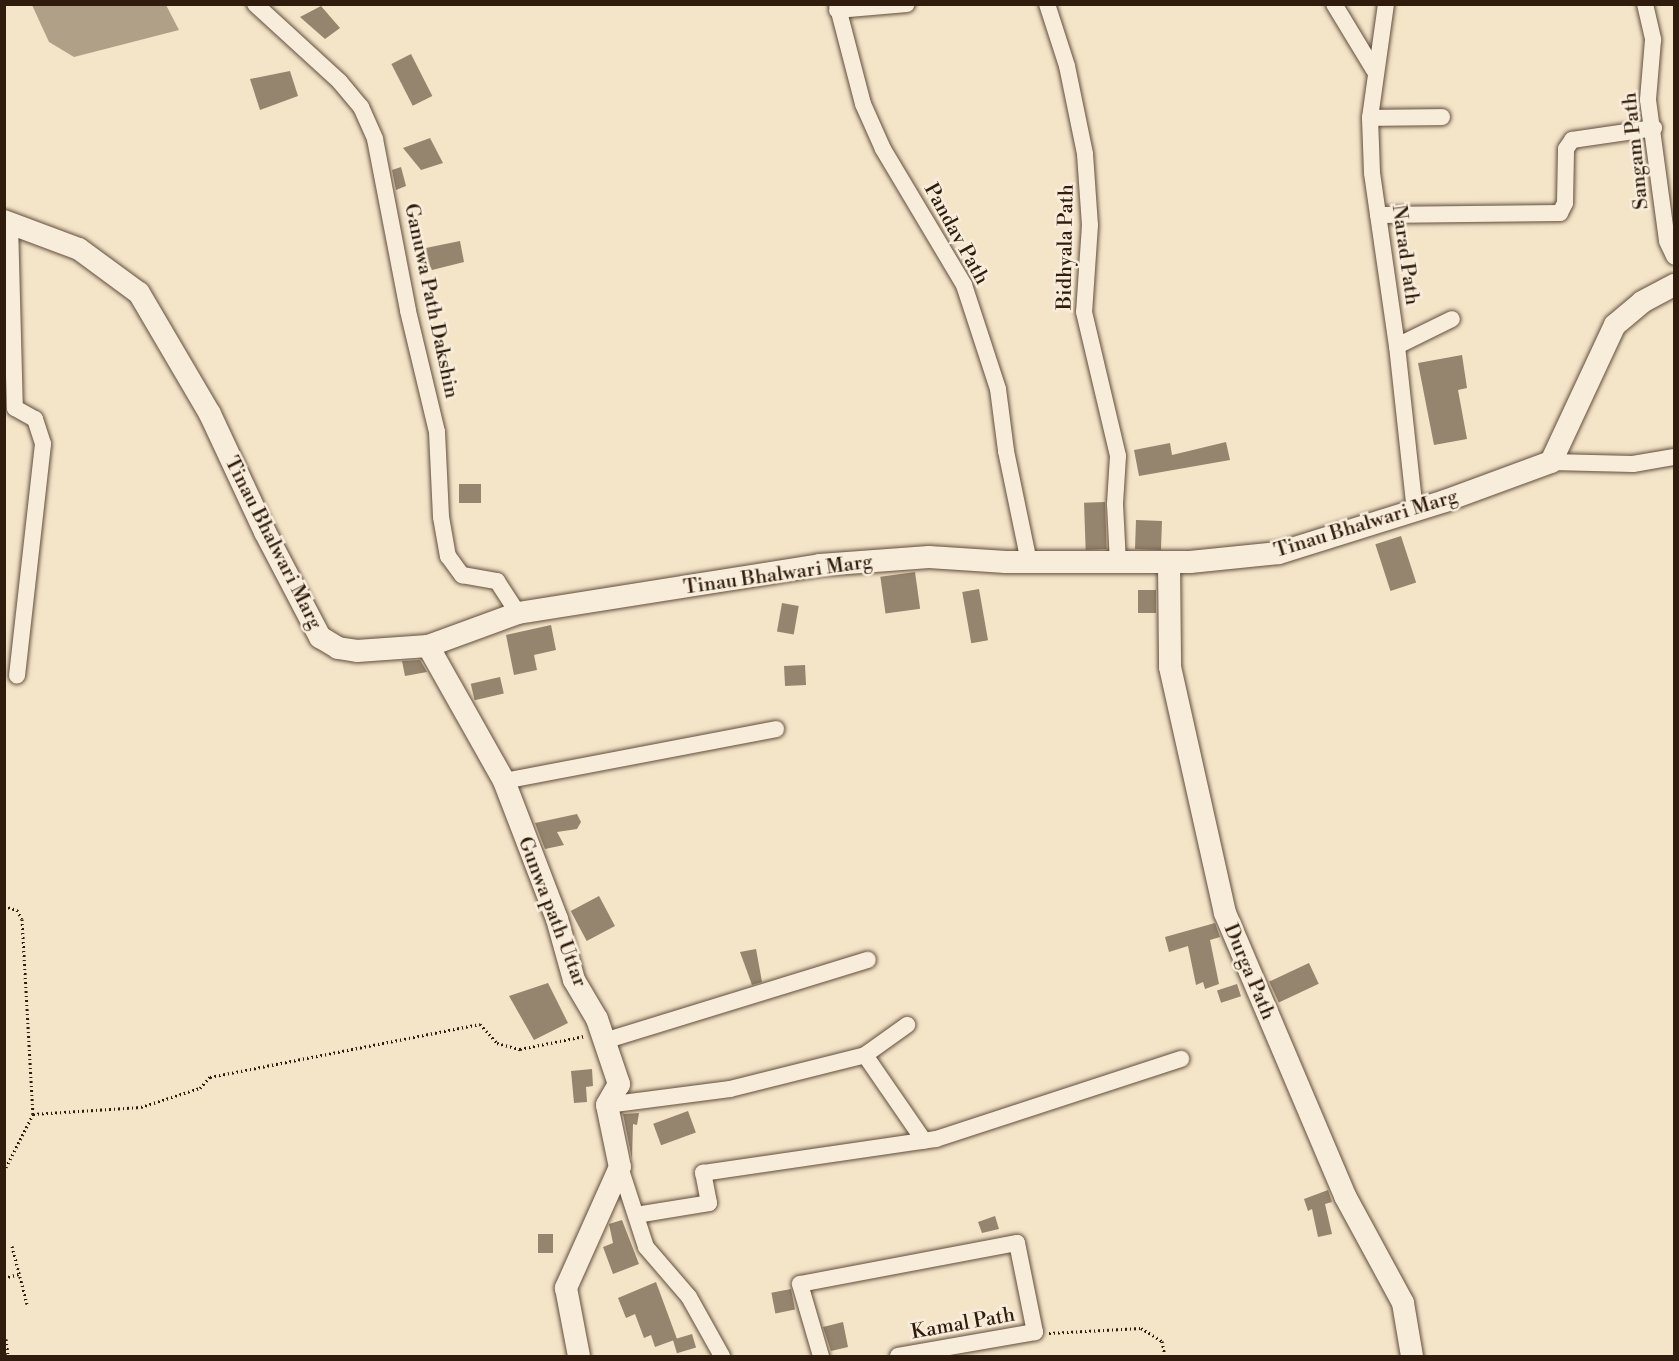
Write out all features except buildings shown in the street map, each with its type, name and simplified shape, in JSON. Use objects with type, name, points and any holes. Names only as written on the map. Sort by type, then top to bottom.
[{"type":"street","name":"Ganuwa Path Dakshin","points":[[255,4],[340,82],[361,107],[375,139],[408,311],[437,432],[441,517],[448,556],[462,574],[497,581],[518,613]]},
{"type":"street","points":[[837,7],[907,4]]},
{"type":"street","name":"Bidhyala Path","points":[[1047,4],[1067,66],[1086,154],[1090,225],[1084,312],[1118,456],[1115,504],[1119,564]]},
{"type":"street","points":[[1334,4],[1374,70]]},
{"type":"street","name":"Narad Path","points":[[1386,4],[1374,70],[1370,118],[1378,215],[1397,346],[1415,511]]},
{"type":"street","name":"Sangam Path","points":[[1645,4],[1653,40],[1648,100],[1654,128],[1667,241],[1674,256]]},
{"type":"street","name":"Pandav Path","points":[[837,7],[862,104],[879,140],[964,285],[998,388],[1006,451],[1029,562]]},
{"type":"street","points":[[1370,118],[1442,117]]},
{"type":"street","points":[[1378,215],[1560,213],[1565,203],[1566,149],[1572,140],[1654,128]]},
{"type":"street","name":"Tinau Bhalwari Marg","points":[[7,222],[79,249],[139,293],[210,414],[265,532],[320,637],[338,648],[357,651],[428,646],[518,613],[820,565],[929,557],[1029,562],[1169,563],[1279,553],[1415,511],[1551,462]]},
{"type":"street","points":[[7,222],[15,408],[35,419],[43,444],[17,676]]},
{"type":"street","points":[[1674,285],[1642,302],[1615,325],[1551,462],[1633,464],[1674,457]]},
{"type":"street","points":[[1397,346],[1452,319]]},
{"type":"street","name":"Durga Path","points":[[1169,563],[1170,667],[1225,913],[1345,1196],[1403,1303],[1412,1356]]},
{"type":"street","name":"Gunwa path Uttar","points":[[428,646],[504,781],[557,920],[574,980],[602,1036],[619,1084],[607,1105]]},
{"type":"street","points":[[504,781],[776,729]]},
{"type":"street","points":[[602,1036],[868,960]]},
{"type":"street","points":[[722,1356],[689,1297],[646,1247],[620,1167],[607,1105],[730,1089],[865,1055],[907,1025]]},
{"type":"street","points":[[865,1055],[924,1141]]},
{"type":"street","points":[[636,1215],[709,1203],[703,1173],[924,1141],[1181,1059]]},
{"type":"street","points":[[579,1356],[566,1288],[620,1167]]},
{"type":"street","points":[[821,1356],[800,1284],[1017,1243],[1035,1332]]},
{"type":"street","name":"Kamal Path","points":[[898,1356],[1035,1332]]},
{"type":"path","points":[[4,906],[17,910],[22,918],[33,1114],[4,1171]]},
{"type":"path","points":[[33,1114],[141,1107],[200,1088],[210,1077],[480,1024],[497,1043],[520,1049],[602,1036]]},
{"type":"path","points":[[12,1246],[27,1304]]},
{"type":"path","points":[[4,1278],[19,1274]]},
{"type":"path","points":[[1035,1332],[1141,1328],[1162,1341],[1165,1356]]},
{"type":"path","points":[[6,1338],[8,1356]]},
{"type":"shaded area","points":[[32,5],[166,5],[179,30],[74,57],[49,42]]}]
